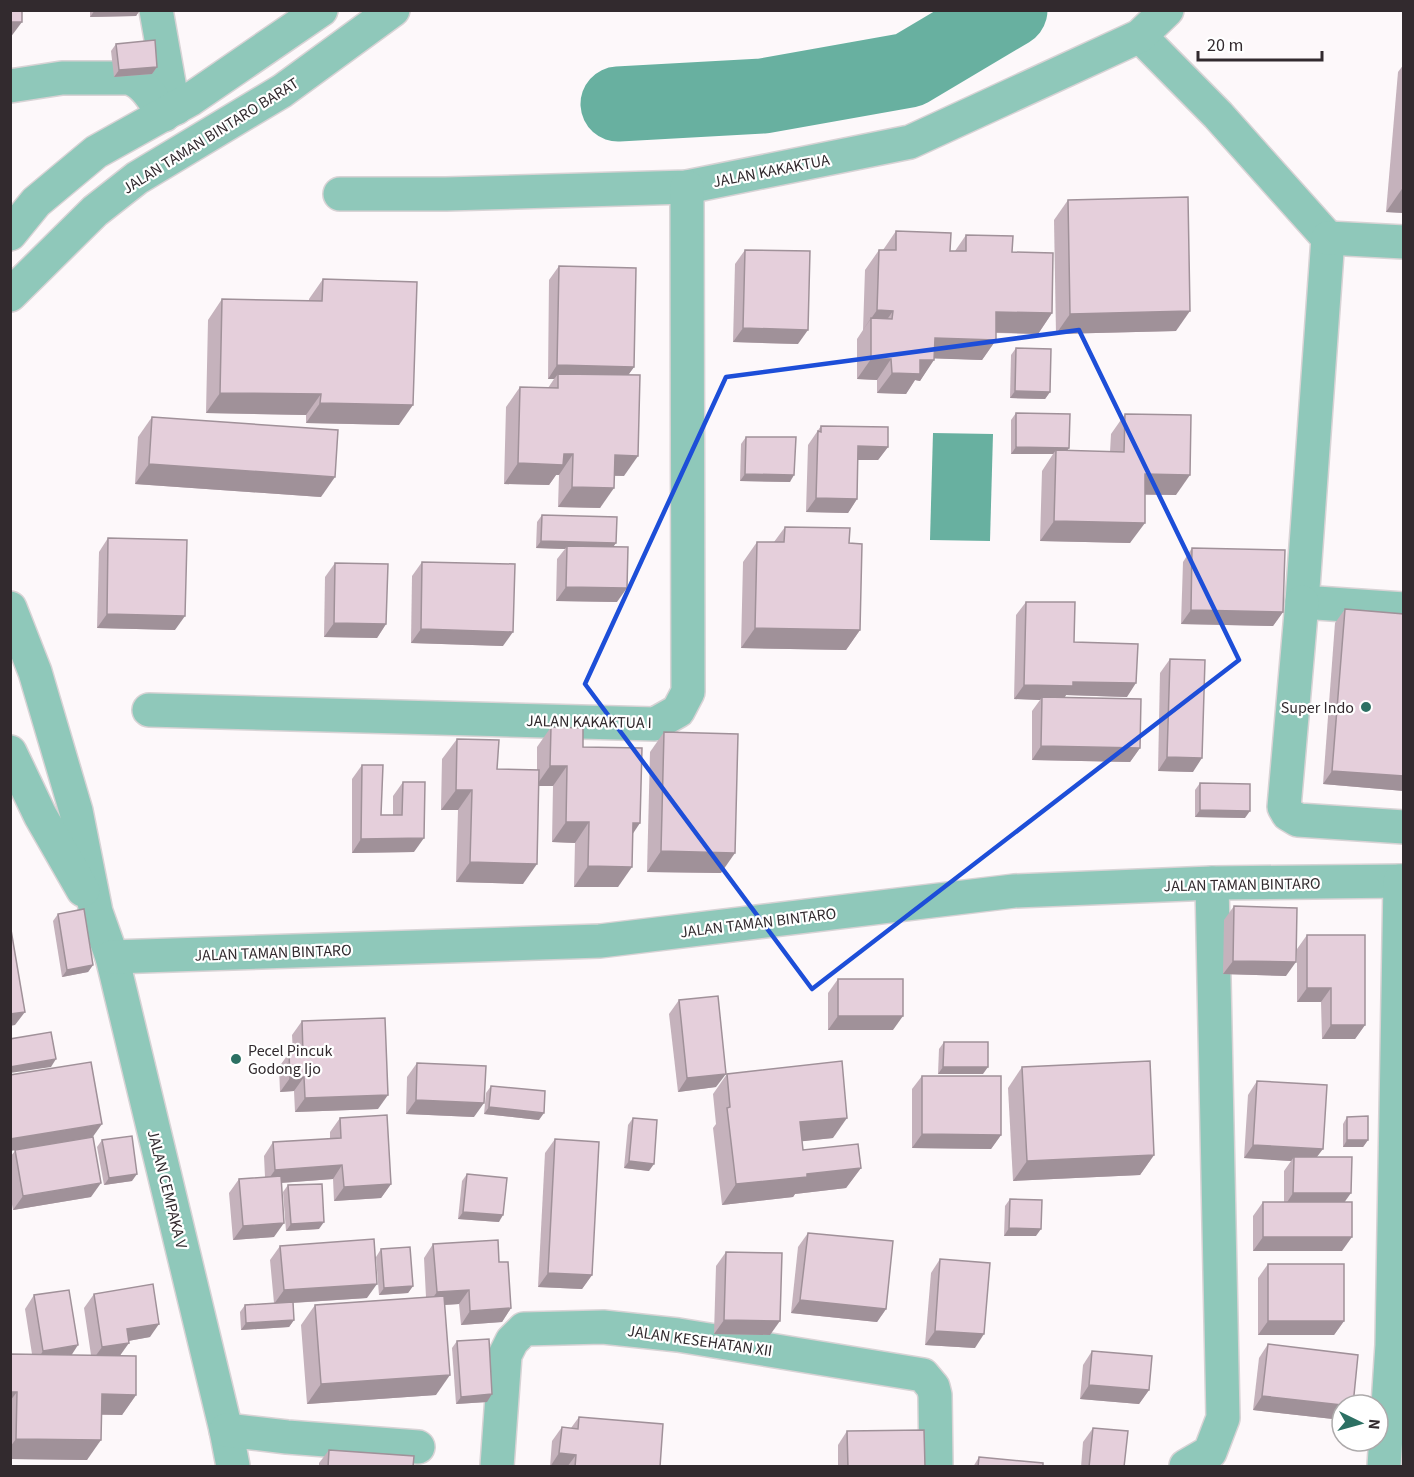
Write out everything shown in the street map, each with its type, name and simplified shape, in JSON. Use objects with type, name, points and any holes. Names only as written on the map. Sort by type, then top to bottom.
[{"type":"street","points":[[156,10],[170,89],[177,107]]},
{"type":"street","points":[[10,234],[36,202],[96,152],[177,107],[253,58],[321,10]]},
{"type":"street","name":"JALAN TAMAN BINTARO BARAT","points":[[10,295],[94,211],[137,178],[282,91],[393,10]]},
{"type":"street","name":"JALAN KAKAKTUA","points":[[340,194],[446,194],[687,187],[910,142],[1147,42],[1167,10]]},
{"type":"street","points":[[1147,42],[1218,115],[1328,238],[1404,242]]},
{"type":"street","points":[[10,87],[62,78],[128,78],[136,80],[177,107]]},
{"type":"street","name":"JALAN KAKAKTUA I","points":[[150,710],[655,724],[678,711],[688,692],[687,187]]},
{"type":"street","points":[[1328,238],[1302,602],[1284,807],[1288,814],[1298,820],[1404,827]]},
{"type":"street","points":[[1302,602],[1404,609]]},
{"type":"street","points":[[10,608],[35,672],[76,811],[96,912]]},
{"type":"street","points":[[10,752],[25,813],[96,912]]},
{"type":"street","points":[[25,813],[76,811]]},
{"type":"street","points":[[1384,1467],[1392,1345],[1402,881]]},
{"type":"street","name":"JALAN TAMAN BINTARO","points":[[112,957],[600,941],[1014,891],[1212,883],[1402,881]]},
{"type":"street","points":[[1186,1467],[1210,1452],[1223,1418],[1212,883]]},
{"type":"street","name":"JALAN CEMPAKA V","points":[[96,912],[112,957],[233,1467]]},
{"type":"street","name":"JALAN KESEHATAN XII","points":[[497,1467],[505,1355],[512,1341],[524,1329],[603,1327],[678,1335],[923,1376],[933,1387],[935,1395],[936,1467]]},
{"type":"street","points":[[226,1431],[418,1447]]},
{"type":"highlighted area","points":[[1079,330],[1239,660],[812,989],[585,684],[726,377]]},
{"type":"shaded area","points":[[933,433],[993,434],[990,541],[930,540]]},
{"type":"building","points":[[10,10],[22,10],[22,22],[10,22]]},
{"type":"building","points":[[155,40],[157,67],[119,70],[116,44]]},
{"type":"building","points":[[1188,197],[1190,311],[1070,314],[1068,200]]},
{"type":"building","points":[[896,231],[951,233],[950,251],[966,251],[966,235],[1013,236],[1012,252],[1053,253],[1052,313],[996,312],[996,340],[935,338],[934,360],[920,360],[920,374],[892,373],[891,359],[871,359],[871,318],[892,319],[893,311],[877,310],[879,250],[896,250]]},
{"type":"building","points":[[745,250],[810,251],[808,330],[743,328]]},
{"type":"building","points":[[559,266],[636,268],[634,367],[557,365]]},
{"type":"building","points":[[323,279],[417,282],[413,405],[320,403],[321,394],[220,393],[222,299],[322,301]]},
{"type":"building","points":[[1016,348],[1051,349],[1050,392],[1015,391]]},
{"type":"building","points":[[558,374],[640,375],[638,456],[615,455],[614,488],[572,487],[573,454],[564,454],[563,465],[518,463],[520,387],[558,388]]},
{"type":"building","points":[[1016,413],[1070,414],[1069,448],[1016,447]]},
{"type":"building","points":[[1125,414],[1191,415],[1190,475],[1145,474],[1145,523],[1054,521],[1056,450],[1124,452]]},
{"type":"building","points":[[152,417],[338,430],[335,477],[149,464]]},
{"type":"building","points":[[821,426],[888,427],[888,447],[858,446],[857,499],[816,498],[818,431],[821,432]]},
{"type":"building","points":[[746,437],[796,437],[794,475],[745,474]]},
{"type":"building","points":[[542,515],[617,517],[616,543],[541,541]]},
{"type":"building","points":[[785,527],[850,528],[849,543],[862,544],[860,630],[755,628],[757,542],[784,542]]},
{"type":"building","points":[[108,538],[187,540],[185,616],[107,614]]},
{"type":"building","points":[[567,546],[628,547],[627,588],[566,587]]},
{"type":"building","points":[[1192,548],[1285,550],[1283,612],[1191,610]]},
{"type":"building","points":[[422,562],[515,564],[513,632],[421,629]]},
{"type":"building","points":[[335,563],[388,564],[386,624],[334,623]]},
{"type":"building","points":[[1026,602],[1075,602],[1074,642],[1138,644],[1136,683],[1073,682],[1073,686],[1024,685]]},
{"type":"building","name":"Super Indo","points":[[1345,609],[1404,614],[1404,776],[1332,771]]},
{"type":"building","points":[[1170,659],[1205,660],[1202,758],[1167,757]]},
{"type":"building","points":[[1042,697],[1141,699],[1140,748],[1041,746]]},
{"type":"building","points":[[551,727],[583,728],[583,747],[642,748],[640,823],[633,823],[632,867],[588,866],[589,822],[566,822],[567,766],[550,766]]},
{"type":"building","points":[[664,732],[738,734],[735,853],[661,851]]},
{"type":"building","points":[[457,739],[499,740],[497,769],[539,770],[537,864],[470,862],[472,790],[456,790]]},
{"type":"building","points":[[362,765],[383,765],[381,815],[402,815],[403,782],[425,782],[424,838],[361,839]]},
{"type":"building","points":[[1200,783],[1250,784],[1250,811],[1200,810]]},
{"type":"building","points":[[1234,906],[1297,908],[1296,962],[1233,961]]},
{"type":"building","points":[[84,909],[93,965],[67,970],[58,914]]},
{"type":"building","points":[[10,924],[25,1012],[10,1014]]},
{"type":"building","points":[[1307,935],[1365,935],[1365,1025],[1331,1025],[1331,988],[1307,988]]},
{"type":"building","points":[[838,979],[903,979],[903,1016],[838,1016]]},
{"type":"building","points":[[718,996],[726,1074],[687,1078],[679,1000]]},
{"type":"building","points":[[385,1018],[388,1095],[305,1098],[304,1077],[290,1078],[289,1053],[303,1053],[302,1021]]},
{"type":"building","points":[[51,1032],[56,1059],[10,1067],[10,1039]]},
{"type":"building","points":[[944,1042],[988,1042],[988,1067],[943,1067]]},
{"type":"building","points":[[842,1061],[847,1118],[800,1122],[803,1150],[858,1144],[861,1168],[807,1174],[807,1177],[736,1184],[727,1108],[730,1107],[727,1074]]},
{"type":"building","points":[[1150,1061],[1154,1155],[1027,1161],[1022,1067]]},
{"type":"building","points":[[91,1062],[102,1124],[10,1139],[10,1075]]},
{"type":"building","points":[[417,1063],[486,1066],[484,1103],[416,1100]]},
{"type":"building","points":[[922,1076],[1001,1076],[1001,1135],[922,1134]]},
{"type":"building","points":[[1257,1081],[1327,1085],[1323,1149],[1253,1145]]},
{"type":"building","points":[[491,1086],[545,1091],[544,1113],[489,1107]]},
{"type":"building","points":[[387,1115],[391,1184],[344,1187],[342,1165],[275,1170],[273,1142],[341,1138],[340,1118]]},
{"type":"building","points":[[1368,1116],[1368,1140],[1347,1140],[1347,1117]]},
{"type":"building","points":[[633,1118],[657,1120],[654,1164],[629,1161]]},
{"type":"building","points":[[132,1136],[137,1174],[109,1178],[102,1140]]},
{"type":"building","points":[[93,1137],[101,1183],[23,1196],[15,1150]]},
{"type":"building","points":[[555,1139],[599,1142],[592,1275],[548,1273]]},
{"type":"building","points":[[1294,1157],[1352,1157],[1351,1193],[1293,1193]]},
{"type":"building","points":[[467,1174],[507,1178],[503,1215],[463,1212]]},
{"type":"building","points":[[281,1176],[284,1223],[243,1226],[239,1179]]},
{"type":"building","points":[[322,1184],[324,1222],[291,1224],[288,1185]]},
{"type":"building","points":[[1010,1199],[1042,1200],[1041,1229],[1009,1228]]},
{"type":"building","points":[[1263,1202],[1352,1202],[1352,1237],[1263,1237]]},
{"type":"building","points":[[808,1233],[893,1241],[886,1309],[800,1300]]},
{"type":"building","points":[[374,1239],[377,1284],[284,1290],[280,1246]]},
{"type":"building","points":[[498,1240],[499,1262],[508,1262],[511,1308],[470,1311],[469,1290],[437,1292],[433,1244]]},
{"type":"building","points":[[410,1247],[413,1286],[384,1288],[381,1249]]},
{"type":"building","points":[[726,1252],[782,1253],[780,1321],[724,1320]]},
{"type":"building","points":[[940,1259],[990,1263],[984,1334],[935,1331]]},
{"type":"building","points":[[1268,1264],[1344,1264],[1344,1321],[1268,1321]]},
{"type":"building","points":[[153,1284],[159,1324],[127,1329],[129,1343],[102,1347],[94,1294]]},
{"type":"building","points":[[69,1290],[78,1345],[43,1351],[34,1295]]},
{"type":"building","points":[[444,1296],[450,1375],[321,1384],[315,1305]]},
{"type":"building","points":[[293,1302],[294,1320],[246,1323],[245,1305]]},
{"type":"building","points":[[489,1339],[492,1394],[461,1397],[457,1341]]},
{"type":"building","points":[[1268,1344],[1358,1355],[1354,1393],[1330,1393],[1330,1404],[1262,1396]]},
{"type":"building","points":[[1092,1351],[1152,1356],[1149,1390],[1089,1385]]},
{"type":"building","points":[[10,1354],[136,1356],[136,1395],[102,1394],[101,1440],[16,1439],[17,1392],[10,1392]]},
{"type":"building","points":[[579,1417],[663,1424],[660,1467],[575,1467],[576,1455],[559,1453],[562,1427],[578,1429]]},
{"type":"building","points":[[1093,1428],[1128,1431],[1124,1467],[1089,1467]]},
{"type":"building","points":[[924,1430],[925,1467],[848,1467],[847,1431]]},
{"type":"building","points":[[329,1450],[414,1456],[413,1467],[328,1467]]},
{"type":"building","points":[[979,1457],[1043,1463],[1043,1467],[978,1467]]},
{"type":"waterway","points":[[618,104],[763,96],[909,70],[1010,10]]},
{"type":"place","name":"Super Indo","points":[[1366,707]]},
{"type":"place","name":"Pecel Pincuk Godong Ijo","points":[[236,1059]]}]
